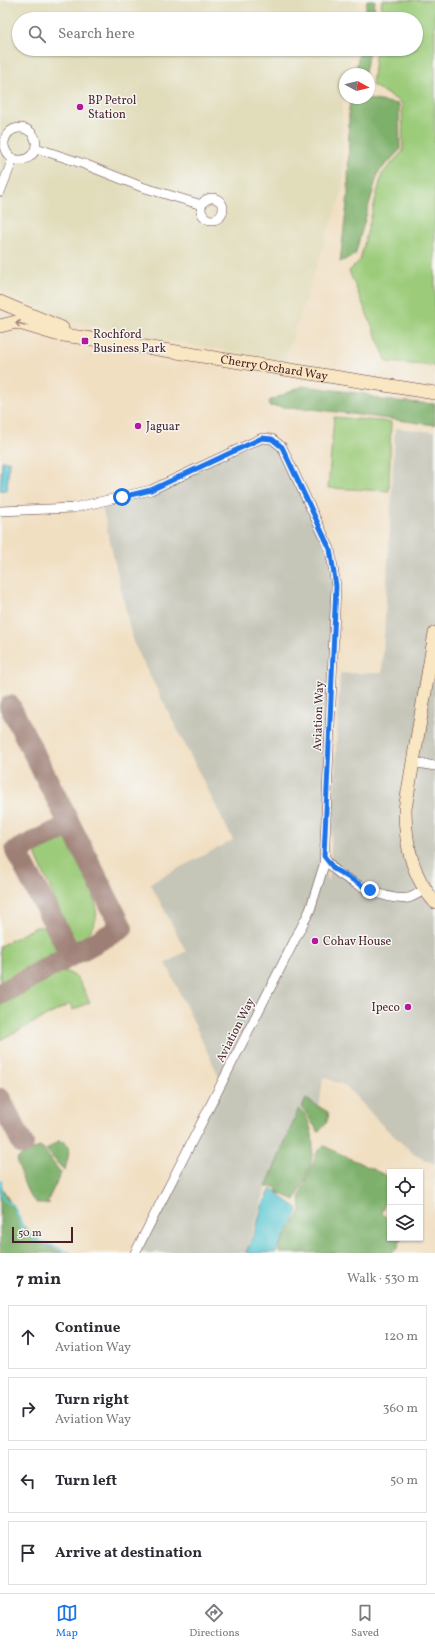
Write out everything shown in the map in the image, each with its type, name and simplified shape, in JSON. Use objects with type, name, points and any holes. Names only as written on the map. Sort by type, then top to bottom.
[{"type":"main road","name":"Cherry Orchard Way","points":[[0,302],[57,326],[114,342]]},
{"type":"main road","name":"Cherry Orchard Way","points":[[0,326],[16,322],[56,334],[435,392]]},
{"type":"main road","points":[[435,633],[405,808],[405,831],[408,848],[414,866],[425,889],[435,902]]},
{"type":"street","points":[[22,128],[30,131],[36,139],[36,148],[34,153],[22,161],[13,159],[8,156],[4,147],[5,137],[12,130],[22,128]]},
{"type":"street","points":[[36,148],[84,164],[142,187],[202,205]]},
{"type":"street","points":[[0,192],[13,159]]},
{"type":"street","name":"Aviation Way","points":[[0,511],[73,508],[151,490],[262,438],[272,439],[282,447],[330,549],[336,586],[324,866],[310,910],[135,1253]]},
{"type":"street","points":[[412,762],[435,766]]},
{"type":"street","points":[[324,856],[334,869],[370,890],[388,896],[402,899],[411,898],[425,889]]},
{"type":"shaded area","points":[[3,0],[359,0],[357,12],[12,12],[12,56],[350,56],[348,68],[339,68],[339,104],[343,104],[343,188],[285,360],[157,339],[66,320],[0,290],[0,12]]},
{"type":"shaded area","points":[[395,428],[435,432],[435,1164],[415,1155],[382,1125],[346,1086],[323,1077],[319,1109],[299,1108],[266,1187],[246,1253],[135,1253],[222,1083],[166,963],[186,951],[150,883],[233,840],[133,642],[101,502],[151,490],[262,438],[282,447],[330,549],[336,586],[324,865],[329,884],[340,673],[382,673]]},
{"type":"green space","points":[[367,0],[375,0],[374,12],[365,12]]},
{"type":"green space","points":[[382,0],[435,0],[435,366],[387,362],[349,271],[360,260],[382,174],[403,151],[402,103],[375,87],[374,68],[375,56],[423,56],[423,12],[381,12]]},
{"type":"green space","points":[[359,56],[368,56],[366,68],[356,68]]},
{"type":"green space","points":[[375,100],[399,104],[400,150],[378,173],[355,255],[340,262],[348,195],[350,104],[375,104]]},
{"type":"green space","points":[[303,386],[365,394],[382,400],[435,404],[435,425],[313,409],[269,406],[269,401]]},
{"type":"green space","points":[[334,417],[391,422],[389,491],[328,488]]},
{"type":"green space","points":[[59,835],[66,838],[83,871],[95,901],[96,920],[92,928],[85,936],[74,943],[36,856],[38,846]]},
{"type":"green space","points":[[36,927],[44,927],[51,930],[59,946],[58,950],[0,982],[0,946]]},
{"type":"green space","points":[[62,971],[77,978],[90,1002],[73,1010],[70,1004],[0,1040],[0,1005]]},
{"type":"green space","points":[[306,1099],[328,1112],[326,1123],[318,1132],[302,1107]]},
{"type":"green space","points":[[299,1108],[308,1120],[311,1128],[313,1145],[309,1169],[295,1200],[279,1193],[276,1187],[266,1187]]},
{"type":"green space","points":[[58,1141],[65,1142],[68,1148],[65,1170],[46,1150]]},
{"type":"green space","points":[[324,1146],[387,1176],[387,1194],[382,1213],[387,1218],[387,1241],[401,1241],[397,1249],[391,1253],[279,1253],[279,1247],[301,1212],[300,1196],[318,1150]]},
{"type":"green space","points":[[39,1147],[43,1149],[61,1173],[47,1202],[50,1203],[43,1204],[37,1203],[30,1195],[24,1183],[17,1160],[18,1158]]},
{"type":"green space","points":[[0,1184],[23,1226],[39,1240],[40,1243],[63,1253],[0,1253]]},
{"type":"water","points":[[2,461],[9,461],[7,491],[0,490]]},
{"type":"water","points":[[271,1189],[277,1191],[280,1196],[297,1208],[298,1212],[275,1253],[246,1253],[256,1228],[262,1206]]},
{"type":"waterway","points":[[0,1181],[1,1192],[4,1200],[13,1205],[23,1228],[36,1240],[70,1253]]},
{"type":"taxiway","points":[[0,994],[122,928],[10,706]]},
{"type":"taxiway","points":[[70,825],[16,851],[71,955]]},
{"type":"taxiway","points":[[0,1099],[23,1144]]},
{"type":"place","name":"BP Petrol Station","points":[[80,107]]},
{"type":"place","name":"Rochford Business Park","points":[[85,341]]},
{"type":"place","name":"Jaguar","points":[[138,426]]},
{"type":"place","name":"Cohav House","points":[[315,941]]},
{"type":"place","name":"Ipeco","points":[[408,1007]]},
{"type":"route","points":[[122,497],[151,490],[262,438],[272,439],[282,447],[330,549],[336,586],[324,856],[334,869],[370,890]]}]
